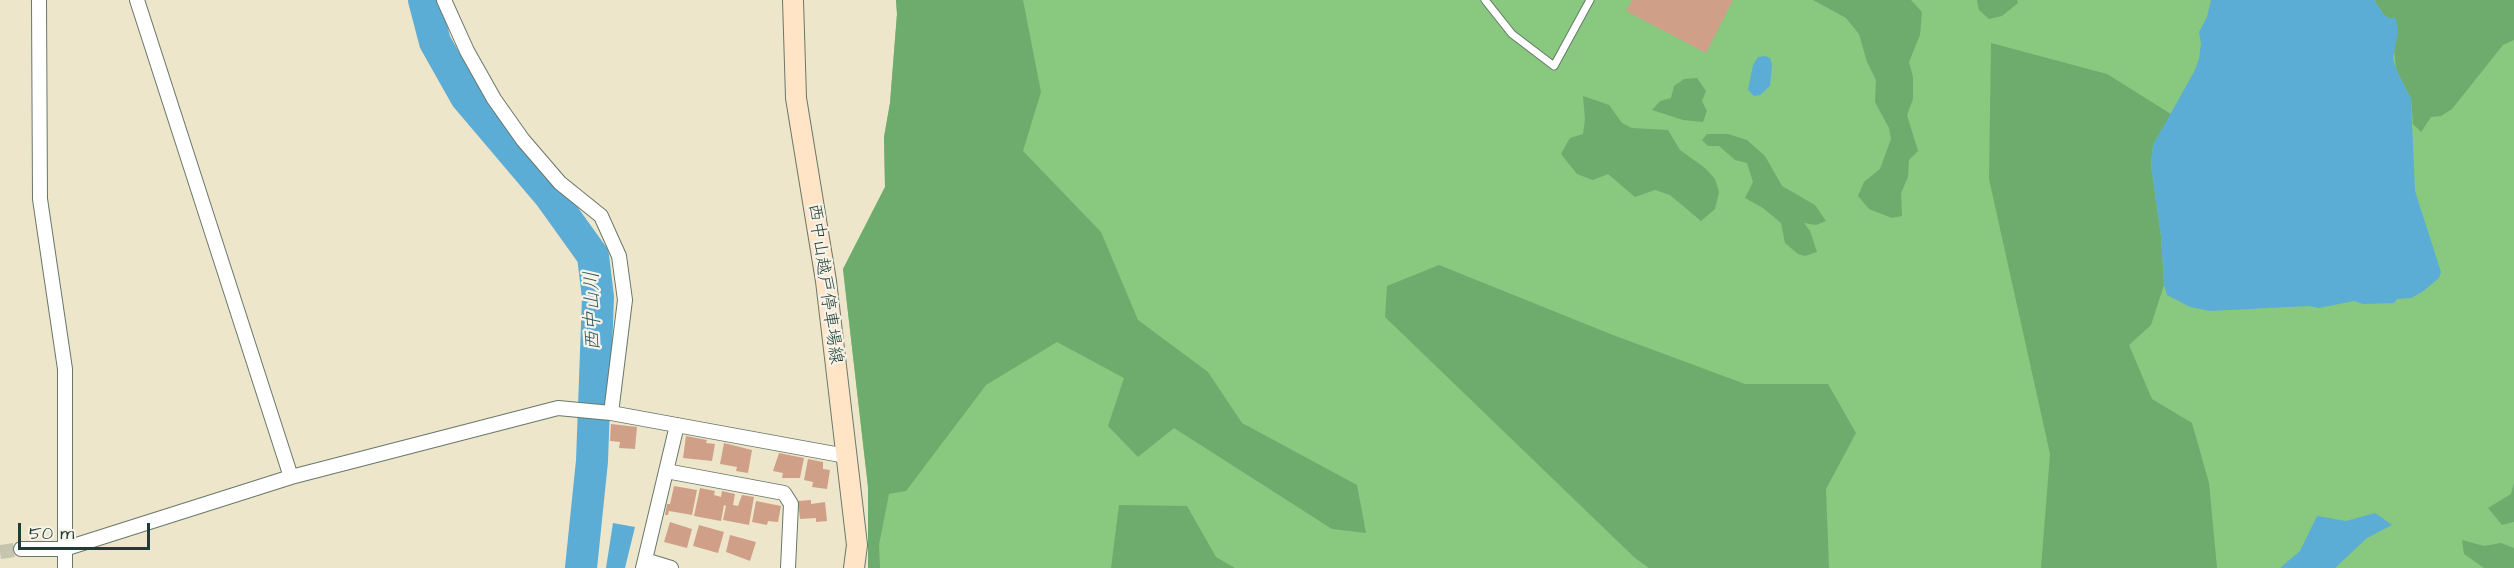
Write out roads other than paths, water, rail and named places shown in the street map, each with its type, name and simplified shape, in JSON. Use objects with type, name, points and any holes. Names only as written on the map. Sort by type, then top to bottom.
[{"type":"main road","name":"西中山越戸停車場線","points":[[793,0],[796,98],[826,281],[857,545],[854,568]]},
{"type":"street","points":[[39,0],[40,199],[65,369],[65,568]]},
{"type":"street","points":[[137,0],[291,477]]},
{"type":"street","points":[[444,0],[467,51],[494,99],[523,140],[560,183],[601,216],[619,255],[626,300],[608,413]]},
{"type":"street","points":[[21,549],[64,549],[291,477],[558,408],[608,413],[846,456]]},
{"type":"street","points":[[671,568],[644,564],[676,425]]},
{"type":"street","points":[[666,471],[783,493],[791,504],[788,568]]},
{"type":"lane","points":[[1485,0],[1512,34],[1554,66],[1590,0]]},
{"type":"water","points":[[2211,0],[2374,0],[2384,15],[2391,19],[2394,17],[2398,32],[2393,58],[2411,99],[2415,191],[2441,272],[2439,278],[2422,292],[2411,298],[2397,299],[2394,303],[2363,304],[2354,301],[2319,308],[2309,306],[2210,311],[2190,307],[2167,295],[2151,165],[2153,145],[2194,72],[2199,59],[2201,43],[2199,32],[2207,17]]},
{"type":"water","points":[[1758,57],[1770,58],[1772,64],[1770,86],[1760,95],[1754,96],[1748,90],[1753,65]]},
{"type":"water","points":[[2375,513],[2392,525],[2367,538],[2335,568],[2280,568],[2300,551],[2317,516],[2346,521]]},
{"type":"water","points":[[613,523],[635,527],[625,568],[606,568]]},
{"type":"waterway","name":"西中山川","points":[[424,0],[435,42],[466,97],[550,196],[593,256],[598,297],[592,461],[581,568]]},
{"type":"tunnel","points":[[0,552],[21,549]]}]
